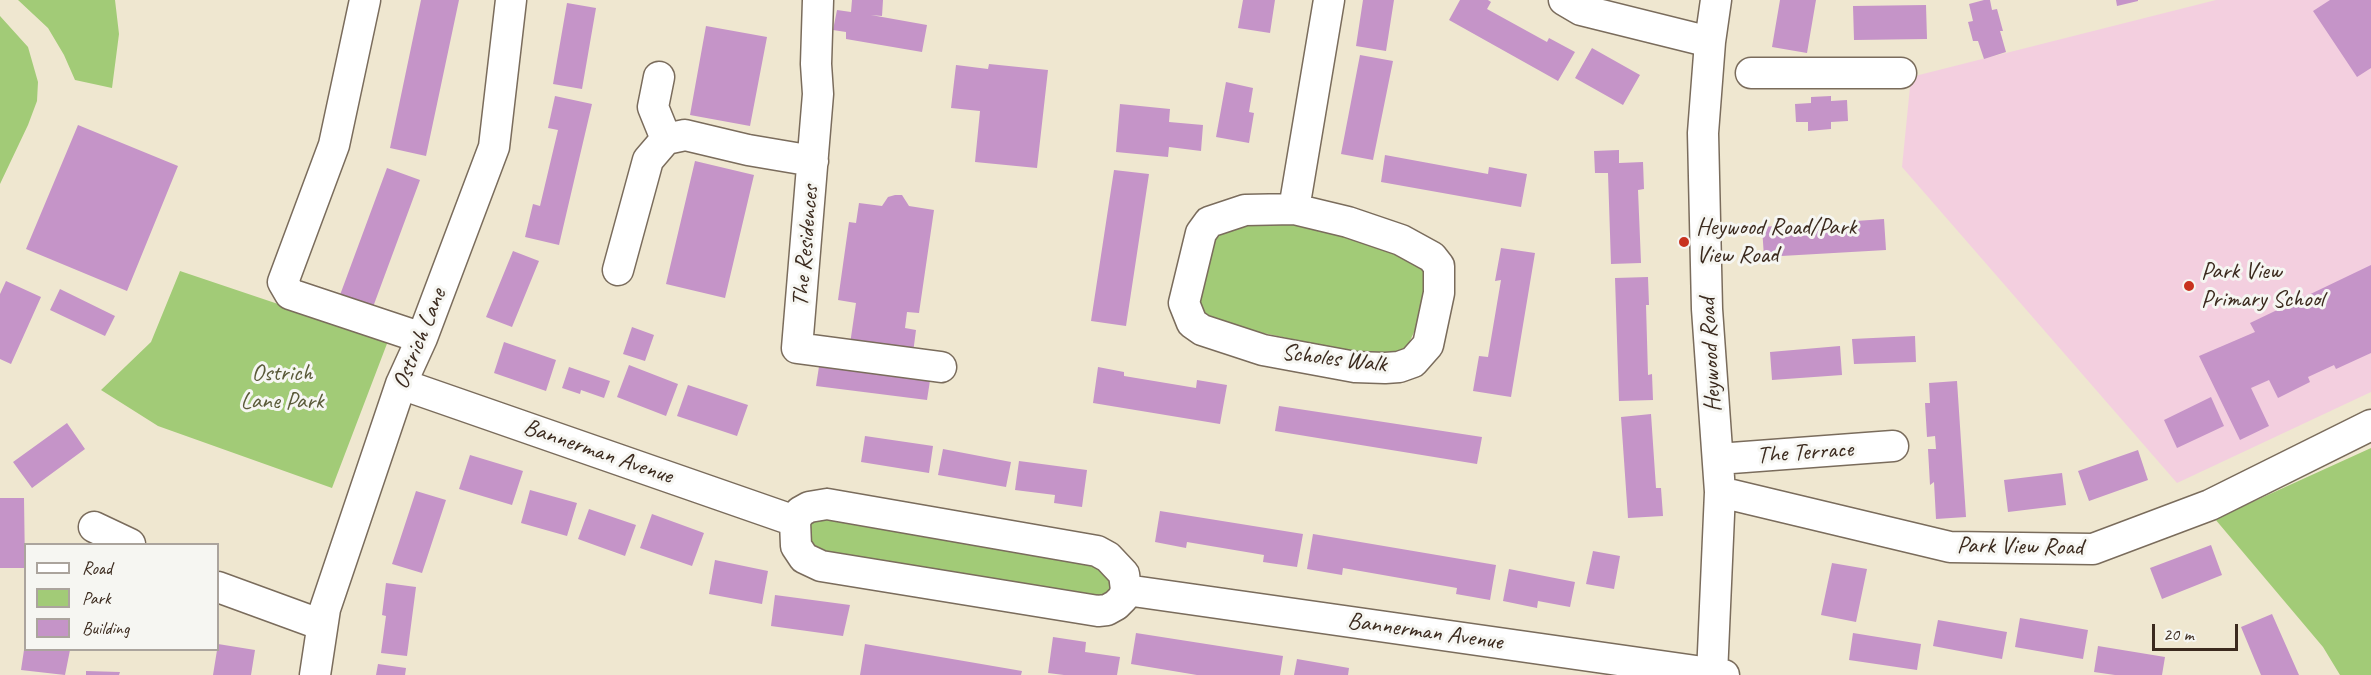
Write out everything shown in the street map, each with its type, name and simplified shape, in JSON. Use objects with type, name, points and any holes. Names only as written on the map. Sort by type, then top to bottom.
[{"type":"street","points":[[365,0],[334,145],[283,282],[290,294],[422,338]]},
{"type":"street","name":"Ostrich Lane","points":[[315,675],[325,609],[401,384],[422,338],[494,147],[511,0]]},
{"type":"street","name":"The Residences","points":[[818,0],[816,64],[818,94],[797,348],[941,366]]},
{"type":"street","points":[[1294,209],[1329,0]]},
{"type":"street","points":[[1564,0],[1581,10],[1725,64],[1901,73]]},
{"type":"street","name":"Heywood Road","points":[[1716,0],[1725,64],[1703,133],[1706,262],[1720,492],[1716,674]]},
{"type":"street","points":[[659,76],[653,106],[666,139]]},
{"type":"street","points":[[618,270],[648,160],[666,139],[685,135],[748,150],[813,161]]},
{"type":"street","name":"Scholes Walk","points":[[1294,209],[1348,222],[1401,240],[1432,257],[1439,266],[1439,293],[1428,345],[1413,362],[1400,367],[1385,368],[1332,363],[1263,350],[1202,330],[1192,323],[1184,303],[1199,241],[1209,222],[1245,210],[1294,209]]},
{"type":"street","name":"Bannerman Avenue","points":[[401,384],[795,521]]},
{"type":"street","name":"Park View Road","points":[[1720,492],[1950,547],[2093,549],[2210,505],[2371,425]]},
{"type":"street","name":"The Terrace","points":[[1718,459],[1893,446]]},
{"type":"street","points":[[827,504],[1097,551],[1108,557],[1124,574],[1126,590],[1123,598],[1116,605],[1107,610],[1098,611],[830,568],[804,558],[796,546],[795,521],[800,512],[809,507],[827,504]]},
{"type":"street","points":[[94,527],[128,543]]},
{"type":"street","points":[[219,587],[322,624]]},
{"type":"street","name":"Bannerman Avenue","points":[[1126,590],[1716,674]]},
{"type":"shaded area","name":"Park View Primary School","points":[[2216,0],[2371,0],[2371,392],[2177,483],[1902,167],[1911,77]]},
{"type":"green space","points":[[18,0],[115,0],[119,34],[112,88],[75,80],[48,28]]},
{"type":"green space","points":[[0,16],[28,47],[38,82],[37,101],[0,184]]},
{"type":"green space","points":[[1254,216],[1373,239],[1428,268],[1425,308],[1409,343],[1401,351],[1387,355],[1362,354],[1207,321],[1195,300],[1210,233]]},
{"type":"green space","name":"Ostrich Lane Park","points":[[180,271],[388,341],[332,488],[158,426],[101,390],[151,342]]},
{"type":"green space","points":[[2371,448],[2371,675],[2340,675],[2323,647],[2215,519]]},
{"type":"green space","points":[[822,517],[1092,563],[1103,568],[1113,588],[1108,599],[820,554],[807,541],[810,521]]},
{"type":"building","points":[[421,0],[459,0],[426,156],[390,148]]},
{"type":"building","points":[[852,0],[883,0],[882,16],[871,15],[927,25],[922,52],[846,39],[846,32],[833,30],[837,10],[851,12]]},
{"type":"building","points":[[1243,0],[1275,0],[1270,33],[1238,28]]},
{"type":"building","points":[[1363,0],[1394,0],[1386,51],[1356,46]]},
{"type":"building","points":[[1460,0],[1488,0],[1491,2],[1487,9],[1547,42],[1549,38],[1575,52],[1558,81],[1449,20]]},
{"type":"building","points":[[1780,0],[1816,0],[1807,53],[1772,47]]},
{"type":"building","points":[[1990,0],[1992,10],[1997,9],[2006,52],[1984,59],[1978,41],[1973,41],[1968,22],[1973,21],[1969,4]]},
{"type":"building","points":[[2116,0],[2138,0],[2138,1],[2117,6]]},
{"type":"building","points":[[2330,0],[2371,0],[2371,68],[2357,77],[2313,11]]},
{"type":"building","points":[[567,3],[596,8],[582,89],[553,84]]},
{"type":"building","points":[[1926,5],[1927,39],[1854,40],[1853,6]]},
{"type":"building","points":[[706,26],[767,37],[750,126],[690,115]]},
{"type":"building","points":[[1592,48],[1640,75],[1623,105],[1575,78]]},
{"type":"building","points":[[1360,55],[1393,61],[1373,160],[1341,154]]},
{"type":"building","points":[[989,64],[1048,70],[1037,168],[975,162],[980,111],[951,108],[956,65],[988,69]]},
{"type":"building","points":[[1226,82],[1253,88],[1249,112],[1254,113],[1249,143],[1216,137]]},
{"type":"building","points":[[555,96],[592,104],[559,245],[525,237],[533,204],[540,206],[558,130],[548,128]]},
{"type":"building","points":[[1831,96],[1831,101],[1847,100],[1848,121],[1831,122],[1831,129],[1808,131],[1808,122],[1796,122],[1795,104],[1811,103],[1811,97]]},
{"type":"building","points":[[1120,104],[1170,109],[1169,122],[1203,125],[1201,151],[1169,147],[1168,157],[1116,152]]},
{"type":"building","points":[[78,125],[178,166],[127,291],[26,249]]},
{"type":"building","points":[[1619,150],[1619,163],[1643,162],[1644,189],[1638,190],[1641,263],[1611,264],[1608,173],[1595,173],[1594,151]]},
{"type":"building","points":[[1385,155],[1488,174],[1489,167],[1527,174],[1521,207],[1381,182]]},
{"type":"building","points":[[695,161],[754,175],[725,298],[666,284]]},
{"type":"building","points":[[387,168],[420,180],[373,307],[340,295]]},
{"type":"building","points":[[1114,170],[1149,174],[1126,326],[1091,321]]},
{"type":"building","points":[[902,195],[909,206],[934,210],[919,313],[907,312],[905,328],[916,330],[913,353],[850,344],[856,303],[838,300],[849,222],[856,223],[859,203],[882,206],[888,197]]},
{"type":"building","points":[[1884,219],[1886,250],[1764,257],[1762,227],[1789,225],[1789,229],[1857,225],[1856,221]]},
{"type":"building","points":[[1501,248],[1535,253],[1511,397],[1473,391],[1479,356],[1488,357],[1501,280],[1495,281]]},
{"type":"building","points":[[513,251],[539,261],[512,327],[486,317]]},
{"type":"building","points":[[2371,265],[2371,353],[2336,369],[2334,365],[2308,377],[2310,382],[2278,398],[2269,380],[2251,388],[2269,426],[2240,440],[2199,356],[2255,332],[2250,323]]},
{"type":"building","points":[[1648,277],[1649,305],[1646,305],[1648,375],[1652,374],[1653,400],[1619,401],[1615,278]]},
{"type":"building","points":[[6,281],[41,297],[11,364],[0,359],[0,294]]},
{"type":"building","points":[[60,289],[115,316],[105,336],[50,310]]},
{"type":"building","points":[[632,327],[654,335],[645,361],[623,354]]},
{"type":"building","points":[[1915,336],[1916,362],[1854,364],[1852,339]]},
{"type":"building","points":[[504,342],[556,360],[546,391],[494,373]]},
{"type":"building","points":[[1840,346],[1842,375],[1772,380],[1770,352]]},
{"type":"building","points":[[820,360],[931,374],[927,400],[816,386]]},
{"type":"building","points":[[629,365],[678,384],[666,416],[617,397]]},
{"type":"building","points":[[569,367],[610,381],[604,398],[581,390],[580,394],[562,388]]},
{"type":"building","points":[[1098,367],[1124,372],[1124,376],[1196,388],[1197,380],[1227,385],[1220,424],[1093,403]]},
{"type":"building","points":[[1957,381],[1966,517],[1936,519],[1934,482],[1930,485],[1928,449],[1936,449],[1935,436],[1927,437],[1925,403],[1930,403],[1929,383]]},
{"type":"building","points":[[688,385],[748,405],[737,436],[677,416]]},
{"type":"building","points":[[2211,397],[2224,426],[2177,448],[2164,420]]},
{"type":"building","points":[[1279,406],[1482,437],[1477,464],[1275,431]]},
{"type":"building","points":[[1651,414],[1656,488],[1661,488],[1663,516],[1628,518],[1621,417]]},
{"type":"building","points":[[67,423],[85,449],[32,488],[13,462]]},
{"type":"building","points":[[865,436],[933,446],[929,473],[861,462]]},
{"type":"building","points":[[943,449],[1011,462],[1006,487],[938,475]]},
{"type":"building","points":[[2138,450],[2148,480],[2089,501],[2078,471]]},
{"type":"building","points":[[470,455],[523,471],[512,505],[459,489]]},
{"type":"building","points":[[1019,461],[1087,470],[1082,507],[1054,503],[1055,495],[1015,490]]},
{"type":"building","points":[[2062,473],[2066,505],[2008,512],[2004,480]]},
{"type":"building","points":[[530,490],[577,503],[567,536],[521,523]]},
{"type":"building","points":[[416,491],[446,500],[422,573],[392,564]]},
{"type":"building","points":[[0,498],[24,498],[24,568],[0,568]]},
{"type":"building","points":[[589,509],[636,525],[625,556],[578,539]]},
{"type":"building","points":[[1160,511],[1303,534],[1297,567],[1263,562],[1264,555],[1187,542],[1186,548],[1155,542]]},
{"type":"building","points":[[652,514],[704,533],[692,566],[640,548]]},
{"type":"building","points":[[1313,534],[1496,565],[1490,600],[1456,594],[1457,588],[1343,568],[1342,575],[1307,569]]},
{"type":"building","points":[[2211,545],[2222,575],[2162,599],[2150,568]]},
{"type":"building","points":[[1593,551],[1620,556],[1614,589],[1586,584]]},
{"type":"building","points":[[715,560],[768,571],[762,604],[709,594]]},
{"type":"building","points":[[1832,563],[1867,569],[1856,622],[1821,615]]},
{"type":"building","points":[[1509,569],[1575,582],[1570,607],[1538,601],[1537,608],[1503,601]]},
{"type":"building","points":[[386,583],[416,587],[407,656],[381,653],[386,616],[382,615]]},
{"type":"building","points":[[775,595],[850,605],[843,636],[771,626]]},
{"type":"building","points":[[2272,614],[2299,675],[2261,675],[2241,627]]},
{"type":"building","points":[[2020,618],[2088,630],[2083,659],[2015,647]]},
{"type":"building","points":[[1938,620],[2007,632],[2002,659],[1933,646]]},
{"type":"building","points":[[1136,633],[1283,656],[1280,675],[1197,675],[1131,664]]},
{"type":"building","points":[[1853,633],[1921,644],[1917,670],[1849,660]]},
{"type":"building","points":[[1053,637],[1086,642],[1085,652],[1120,657],[1117,675],[1048,673]]},
{"type":"building","points":[[219,644],[255,650],[251,675],[213,675]]},
{"type":"building","points":[[865,644],[1022,671],[1021,675],[860,675]]},
{"type":"building","points":[[2098,646],[2165,657],[2162,675],[2115,675],[2094,672]]},
{"type":"building","points":[[24,650],[70,651],[65,675],[21,670]]},
{"type":"building","points":[[1297,659],[1349,668],[1348,675],[1294,675]]},
{"type":"building","points":[[378,664],[406,668],[405,675],[376,675]]},
{"type":"building","points":[[86,671],[120,672],[119,675],[86,675]]},
{"type":"place","name":"Heywood Road/Park View Road","points":[[1684,242]]},
{"type":"place","name":"Park View Primary School","points":[[2189,286]]}]
